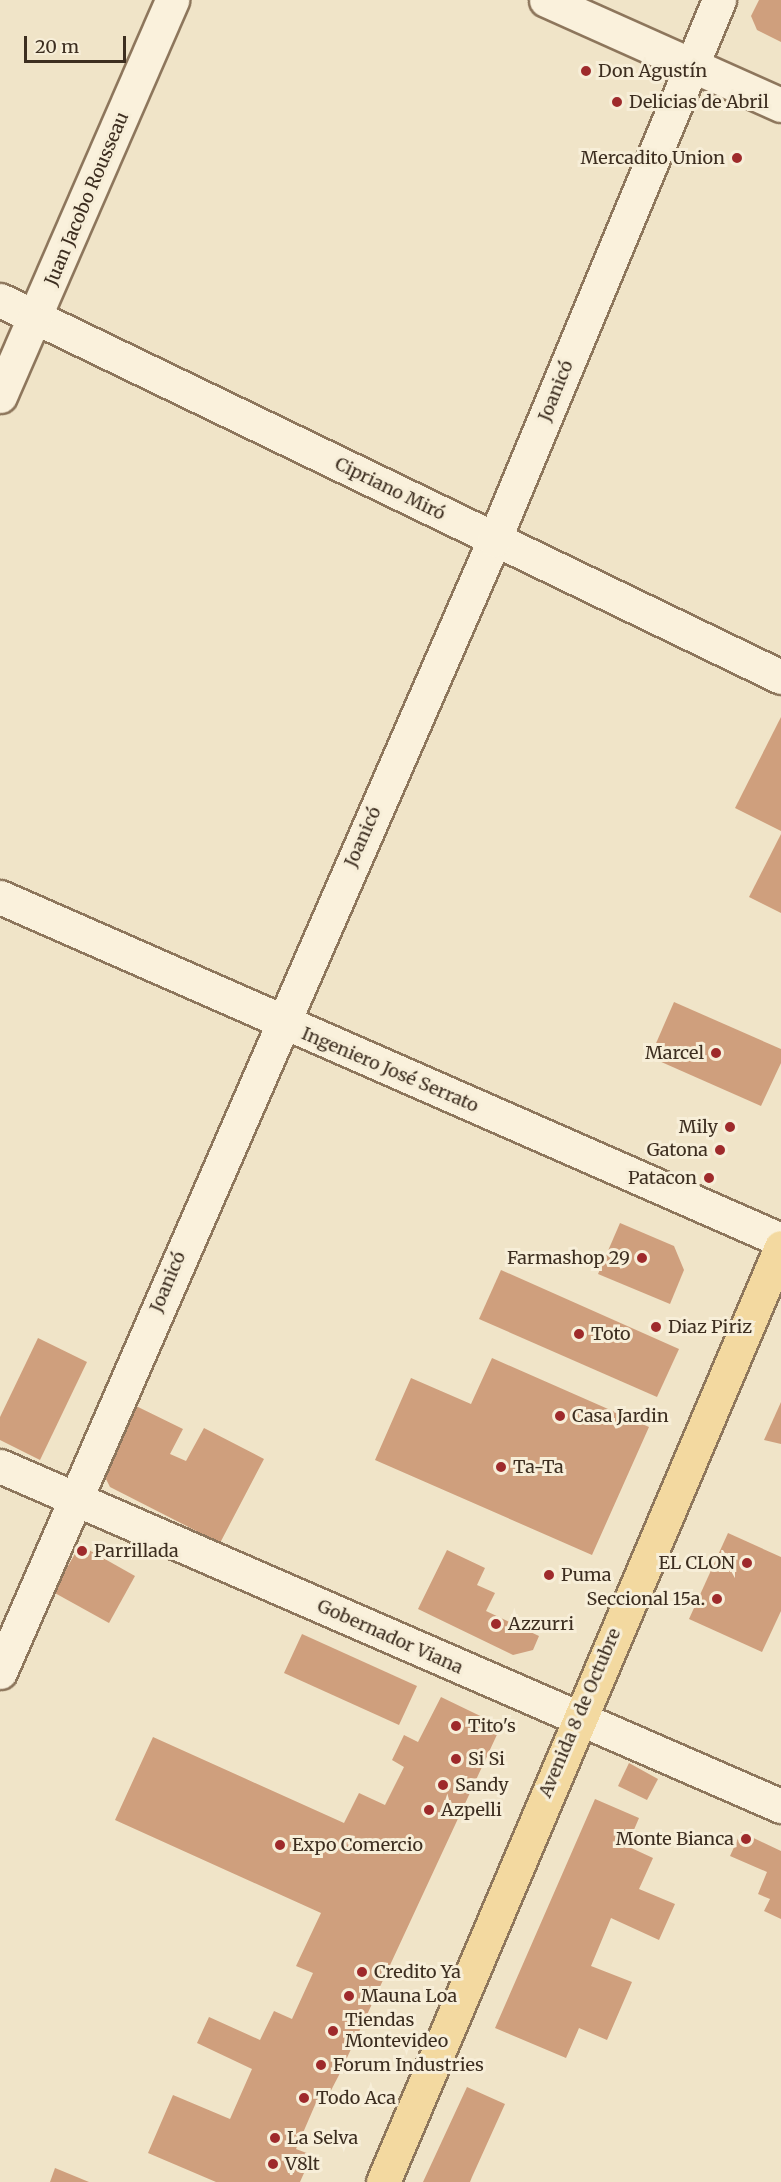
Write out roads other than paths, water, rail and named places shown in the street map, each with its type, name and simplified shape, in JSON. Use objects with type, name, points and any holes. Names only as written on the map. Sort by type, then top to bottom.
[{"type":"main road","name":"Avenida 8 de Octubre","points":[[383,2182],[577,1719],[781,1247]]},
{"type":"street","name":"Juan Jacobo Rousseau","points":[[0,396],[172,0]]},
{"type":"street","points":[[546,0],[781,105]]},
{"type":"street","name":"Joanicó","points":[[0,1672],[280,1023],[494,540],[719,0]]},
{"type":"street","name":"Cipriano Miró","points":[[0,300],[781,677]]},
{"type":"street","name":"Ingeniero José Serrato","points":[[0,897],[280,1023],[781,1240]]},
{"type":"street","name":"Gobernador Viana","points":[[0,1466],[781,1806]]},
{"type":"place","name":"Don Agustín","points":[[586,71]]},
{"type":"place","name":"Delicias de Abril","points":[[617,102]]},
{"type":"place","name":"Mercadito Union","points":[[737,158]]},
{"type":"place","name":"Marcel","points":[[716,1053]]},
{"type":"place","name":"Mily","points":[[730,1127]]},
{"type":"place","name":"Gatona","points":[[720,1150]]},
{"type":"place","name":"Patacon","points":[[709,1178]]},
{"type":"place","name":"Farmashop 29","points":[[642,1258]]},
{"type":"place","name":"Diaz Piriz","points":[[656,1327]]},
{"type":"place","name":"Toto","points":[[579,1334]]},
{"type":"place","name":"Casa Jardin","points":[[560,1416]]},
{"type":"place","name":"Ta-Ta","points":[[501,1467]]},
{"type":"place","name":"Parrillada","points":[[82,1551]]},
{"type":"place","name":"EL CLON","points":[[747,1563]]},
{"type":"place","name":"Puma","points":[[549,1575]]},
{"type":"place","name":"Seccional 15a.","points":[[717,1599]]},
{"type":"place","name":"Azzurri","points":[[496,1624]]},
{"type":"place","name":"Tito's","points":[[456,1726]]},
{"type":"place","name":"Si Si","points":[[456,1759]]},
{"type":"place","name":"Sandy","points":[[443,1785]]},
{"type":"place","name":"Azpelli","points":[[429,1810]]},
{"type":"place","name":"Monte Bianca","points":[[746,1839]]},
{"type":"place","name":"Expo Comercio","points":[[280,1845]]},
{"type":"place","name":"Credito Ya","points":[[362,1972]]},
{"type":"place","name":"Mauna Loa","points":[[349,1996]]},
{"type":"place","name":"Tiendas Montevideo","points":[[333,2031]]},
{"type":"place","name":"Forum Industries","points":[[321,2065]]},
{"type":"place","name":"Todo Aca","points":[[304,2098]]},
{"type":"place","name":"La Selva","points":[[275,2138]]},
{"type":"place","name":"V8lt","points":[[273,2164]]}]
